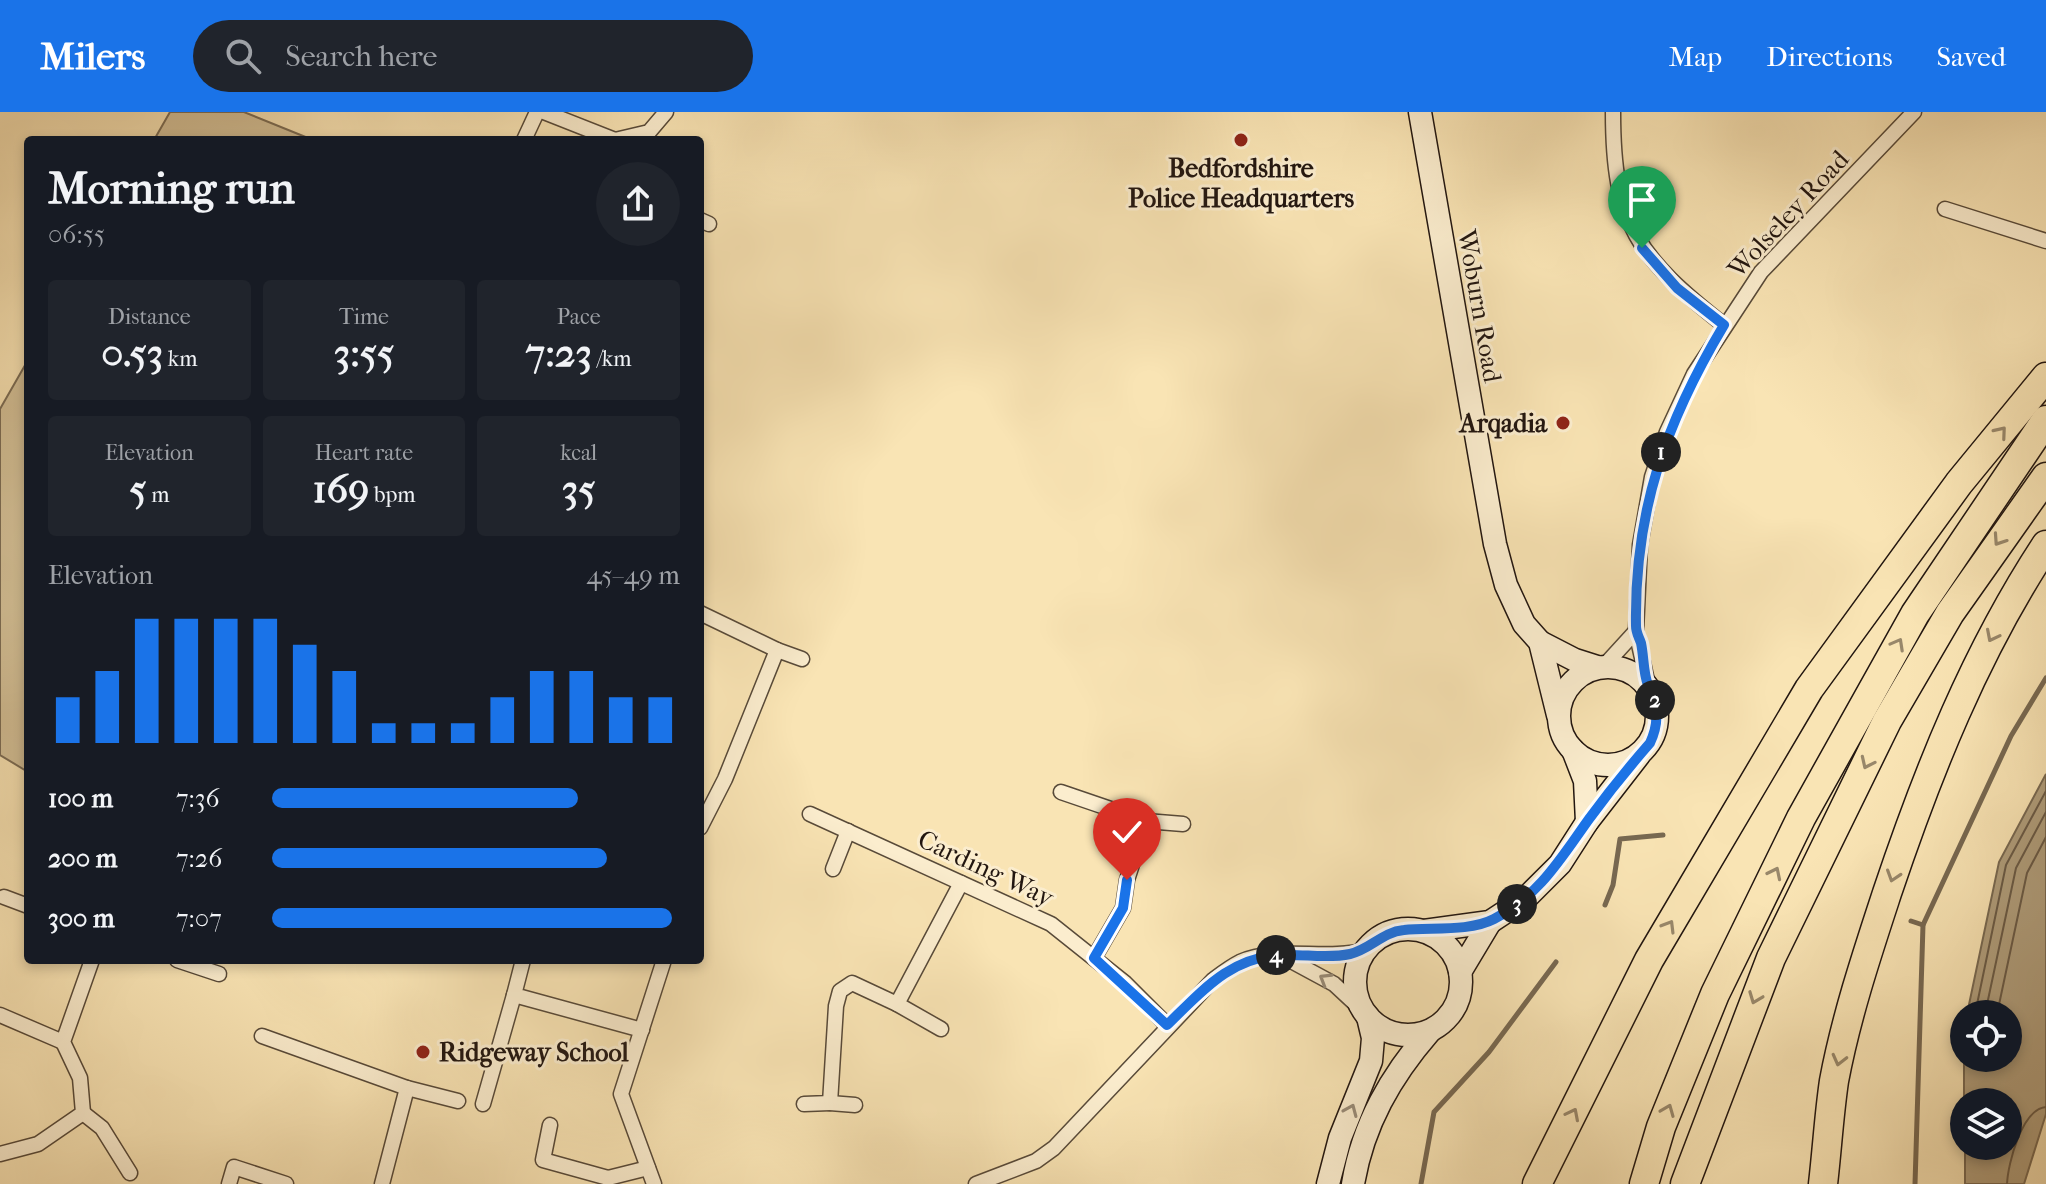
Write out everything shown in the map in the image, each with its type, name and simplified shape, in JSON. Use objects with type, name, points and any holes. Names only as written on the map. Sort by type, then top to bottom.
[{"type":"highway","points":[[1537,1184],[1649,960],[1809,689],[1959,483],[2046,377]]},
{"type":"highway","points":[[1644,1184],[1661,1127],[1715,994],[1801,818],[1915,614],[2046,420]]},
{"type":"highway","points":[[1685,1184],[1771,958],[1887,721],[1950,613],[2046,477]]},
{"type":"highway","points":[[1823,1184],[1834,1081],[1863,965],[1920,795],[1962,695],[2013,596],[2046,545]]},
{"type":"main road","name":"Woburn Road","points":[[1420,112],[1495,544],[1506,585],[1524,624],[1540,642],[1575,660],[1601,667]]},
{"type":"main road","name":"Woburn Road","points":[[1540,642],[1554,687],[1558,715]]},
{"type":"main road","points":[[1460,972],[1490,922],[1543,883],[1650,743],[1658,714],[1648,685],[1628,670],[1601,667],[1582,673],[1570,684],[1558,715],[1565,740],[1573,750],[1585,781],[1587,822]]},
{"type":"main road","points":[[1573,750],[1598,764],[1613,765],[1640,754]]},
{"type":"main road","points":[[1328,1184],[1340,1138],[1374,1048],[1355,980],[1366,950],[1392,931],[1424,931],[1490,922]]},
{"type":"main road","points":[[1353,1184],[1361,1148],[1380,1099],[1408,1057],[1456,1006],[1461,989],[1460,972],[1448,947],[1424,931]]},
{"type":"main road","points":[[1365,1014],[1397,1034],[1414,1035],[1430,1031]]},
{"type":"street","points":[[526,136],[537,112]]},
{"type":"street","points":[[544,112],[605,136]]},
{"type":"street","points":[[652,136],[666,112]]},
{"type":"street","points":[[1613,112],[1619,196],[1642,248],[1677,288],[1724,325]]},
{"type":"street","name":"Wolseley Road","points":[[1648,685],[1636,631],[1640,545],[1652,477],[1678,408],[1724,325],[1778,253],[1914,112]]},
{"type":"street","points":[[1945,209],[2046,241]]},
{"type":"street","points":[[704,615],[802,659]]},
{"type":"street","points":[[1601,667],[1636,631]]},
{"type":"street","points":[[704,820],[725,779],[777,650]]},
{"type":"street","points":[[1061,792],[1146,821],[1183,824]]},
{"type":"street","name":"Carding Way","points":[[810,814],[1051,924],[1094,958],[1167,1025]]},
{"type":"street","points":[[1094,958],[1123,908],[1133,857],[1146,821]]},
{"type":"street","points":[[833,869],[848,831]]},
{"type":"street","points":[[897,1004],[961,883]]},
{"type":"street","points":[[4,897],[24,904]]},
{"type":"street","points":[[976,1184],[1036,1161],[1054,1148],[1167,1025],[1213,980],[1241,961],[1280,955],[1333,957],[1366,950]]},
{"type":"street","points":[[1280,955],[1334,984],[1365,1014]]},
{"type":"street","points":[[63,1042],[91,964]]},
{"type":"street","points":[[189,964],[219,974]]},
{"type":"street","points":[[483,1104],[522,964]]},
{"type":"street","points":[[654,1184],[621,1094],[663,964]]},
{"type":"street","points":[[830,1103],[840,991],[852,983],[941,1029]]},
{"type":"street","points":[[514,995],[642,1030]]},
{"type":"street","points":[[0,1015],[63,1042],[80,1078],[83,1113],[102,1128],[130,1173]]},
{"type":"street","points":[[262,1036],[407,1088],[458,1101]]},
{"type":"street","points":[[382,1184],[407,1088]]},
{"type":"street","points":[[804,1104],[855,1105]]},
{"type":"street","points":[[0,1154],[38,1144],[83,1113]]},
{"type":"street","points":[[550,1125],[543,1160],[608,1178],[648,1168]]},
{"type":"street","points":[[229,1184],[234,1167],[286,1184]]},
{"type":"shaded area","points":[[170,112],[244,112],[303,136],[156,136]]},
{"type":"shaded area","points":[[24,367],[24,770],[0,755],[0,409]]},
{"type":"water","points":[[2046,774],[2046,1114],[2024,1184],[1965,1184],[1965,1160],[2022,1160],[2022,1088],[1964,1088],[1964,1072],[2022,1072],[2022,1000],[1970,1000],[1999,862]]},
{"type":"waterway","points":[[1915,1184],[1923,925],[2011,736],[2046,678]]},
{"type":"waterway","points":[[1605,905],[1613,885],[1620,839],[1663,835]]},
{"type":"waterway","points":[[1911,921],[1923,925]]},
{"type":"waterway","points":[[1421,1184],[1434,1112],[1489,1052],[1556,962]]},
{"type":"place","name":"Bedfordshire Police Headquarters","points":[[1241,140]]},
{"type":"place","name":"Arqadia","points":[[1563,423]]},
{"type":"place","name":"Ridgeway School","points":[[423,1052]]},
{"type":"route","points":[[1127,880],[1123,908],[1094,958],[1125,983],[1167,1025],[1213,980],[1241,961],[1280,955],[1347,955],[1366,950],[1392,931],[1439,930],[1490,922],[1525,899],[1560,864],[1587,822],[1650,743],[1656,729],[1658,714],[1655,699],[1648,685],[1636,631],[1640,545],[1652,477],[1667,432],[1694,374],[1724,325],[1677,288],[1642,248]]}]
